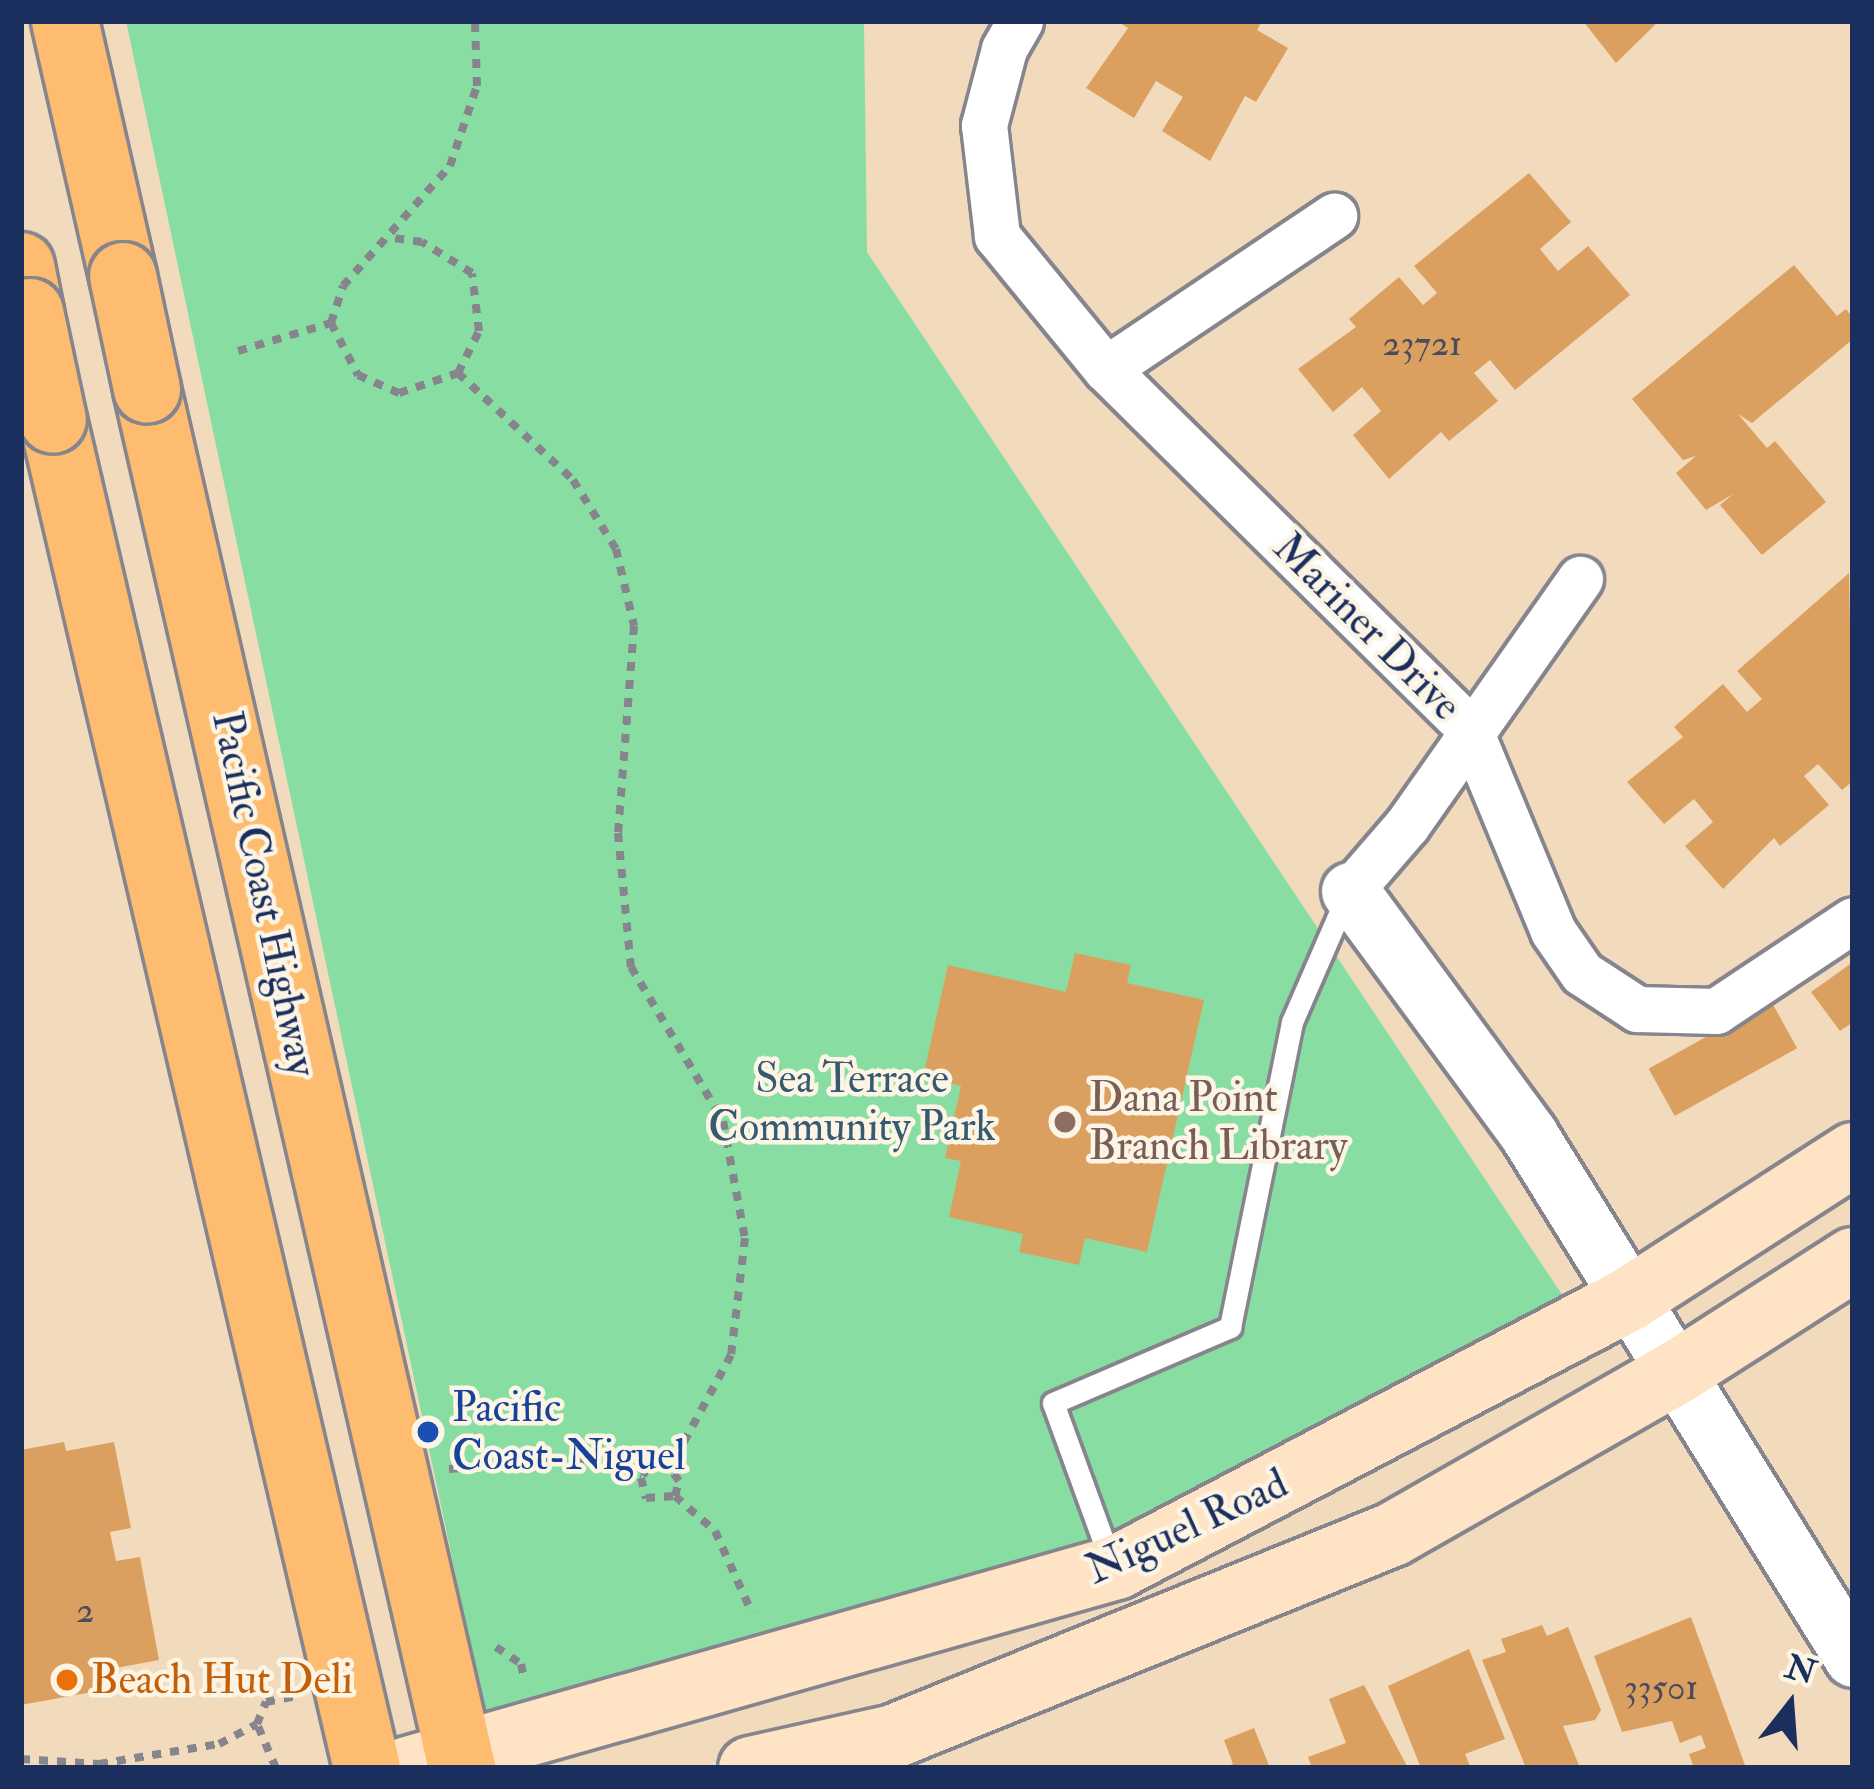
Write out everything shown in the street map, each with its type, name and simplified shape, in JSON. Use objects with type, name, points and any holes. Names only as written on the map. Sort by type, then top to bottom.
[{"type":"highway","name":"Pacific Coast Highway","points":[[65,21],[442,1764]]},
{"type":"highway","points":[[26,289],[52,420],[367,1768]]},
{"type":"main road","name":"Niguel Road","points":[[442,1764],[1114,1568],[1628,1299],[1853,1154]]},
{"type":"main road","name":"Niguel Road","points":[[750,1768],[894,1752],[1392,1534],[1676,1372],[1853,1259]]},
{"type":"street","name":"Mariner Drive","points":[[1020,21],[984,125],[998,236],[1106,369],[1469,728],[1407,825],[1350,891]]},
{"type":"street","points":[[1106,369],[1334,216]]},
{"type":"street","points":[[1580,579],[1469,728],[1553,931],[1582,973],[1637,1009],[1717,1011],[1853,920]]},
{"type":"street","points":[[1350,891],[1529,1135],[1853,1658]]},
{"type":"lane","points":[[1114,1568],[1053,1403],[1230,1327],[1292,1022],[1350,891]]},
{"type":"path","points":[[387,237],[422,242],[472,273],[479,331],[458,373],[399,393],[358,375],[331,323],[344,286],[387,237],[450,166],[477,86],[475,21]]},
{"type":"path","points":[[238,351],[331,323]]},
{"type":"path","points":[[458,373],[573,480],[616,549],[634,626],[618,833],[631,968],[722,1121],[745,1238],[731,1355],[670,1468]]},
{"type":"path","points":[[451,1492],[445,1469],[530,1458],[589,1459],[641,1478]]},
{"type":"path","points":[[670,1468],[648,1468],[641,1478],[646,1498],[675,1496],[715,1531],[757,1612],[734,1619]]},
{"type":"path","points":[[670,1468],[679,1480],[675,1496]]},
{"type":"path","points":[[490,1627],[496,1650]]},
{"type":"path","points":[[521,1664],[538,1669]]},
{"type":"path","points":[[21,1759],[99,1764],[219,1744],[257,1724]]},
{"type":"green space","name":"Sea Terrace Community Park","points":[[126,21],[864,21],[867,252],[1569,1305],[1209,1502],[793,1632],[485,1713]]},
{"type":"building","points":[[1117,21],[1262,21],[1257,30],[1288,48],[1256,102],[1245,96],[1210,161],[1162,131],[1183,97],[1156,81],[1134,118],[1086,88],[1128,28]]},
{"type":"building","points":[[1583,21],[1659,21],[1616,63]]},
{"type":"building","points":[[1529,173],[1571,222],[1540,249],[1558,271],[1588,246],[1630,295],[1515,390],[1490,360],[1474,373],[1498,401],[1449,441],[1441,432],[1389,479],[1353,435],[1381,411],[1362,387],[1333,412],[1298,369],[1356,327],[1349,319],[1399,277],[1423,305],[1437,293],[1414,266]]},
{"type":"building","points":[[1794,265],[1837,316],[1846,309],[1853,318],[1853,339],[1752,423],[1738,414],[1767,448],[1775,441],[1826,502],[1762,555],[1720,505],[1733,494],[1706,510],[1676,473],[1696,456],[1683,460],[1632,399]]},
{"type":"building","points":[[1849,573],[1853,781],[1842,790],[1818,764],[1804,776],[1829,805],[1780,846],[1774,838],[1723,889],[1685,846],[1713,822],[1694,799],[1664,824],[1627,782],[1683,737],[1674,727],[1723,684],[1747,712],[1762,699],[1737,671]]},
{"type":"building","name":"Dana Point Branch Library","points":[[1075,953],[1131,965],[1127,983],[1204,1000],[1147,1252],[1085,1238],[1079,1265],[1019,1252],[1023,1234],[949,1217],[961,1161],[945,1158],[961,1086],[923,1077],[948,965],[1066,992]]},
{"type":"building","points":[[1853,962],[1853,1022],[1840,1031],[1811,992]]},
{"type":"building","points":[[1771,1001],[1797,1048],[1675,1116],[1649,1069]]},
{"type":"building","points":[[64,1442],[66,1451],[114,1442],[131,1528],[110,1532],[116,1561],[140,1557],[159,1660],[116,1668],[119,1687],[21,1705],[21,1450]]},
{"type":"building","points":[[1691,1617],[1746,1768],[1694,1768],[1689,1754],[1706,1748],[1701,1735],[1680,1743],[1672,1721],[1622,1732],[1594,1656]]},
{"type":"building","points":[[1542,1625],[1547,1636],[1568,1627],[1601,1710],[1595,1720],[1563,1726],[1580,1768],[1526,1768],[1482,1660],[1506,1652],[1501,1639]]},
{"type":"building","points":[[1469,1649],[1505,1739],[1465,1754],[1471,1768],[1421,1768],[1388,1686]]},
{"type":"building","points":[[1364,1685],[1408,1768],[1312,1768],[1308,1757],[1346,1743],[1329,1699]]},
{"type":"building","points":[[1254,1728],[1270,1768],[1223,1768],[1233,1764],[1224,1740]]},
{"type":"place","name":"Dana Point Branch Library","points":[[1065,1122]]},
{"type":"place","name":"Pacific Coast-Niguel","points":[[428,1432]]},
{"type":"place","name":"Beach Hut Deli","points":[[67,1680]]}]
